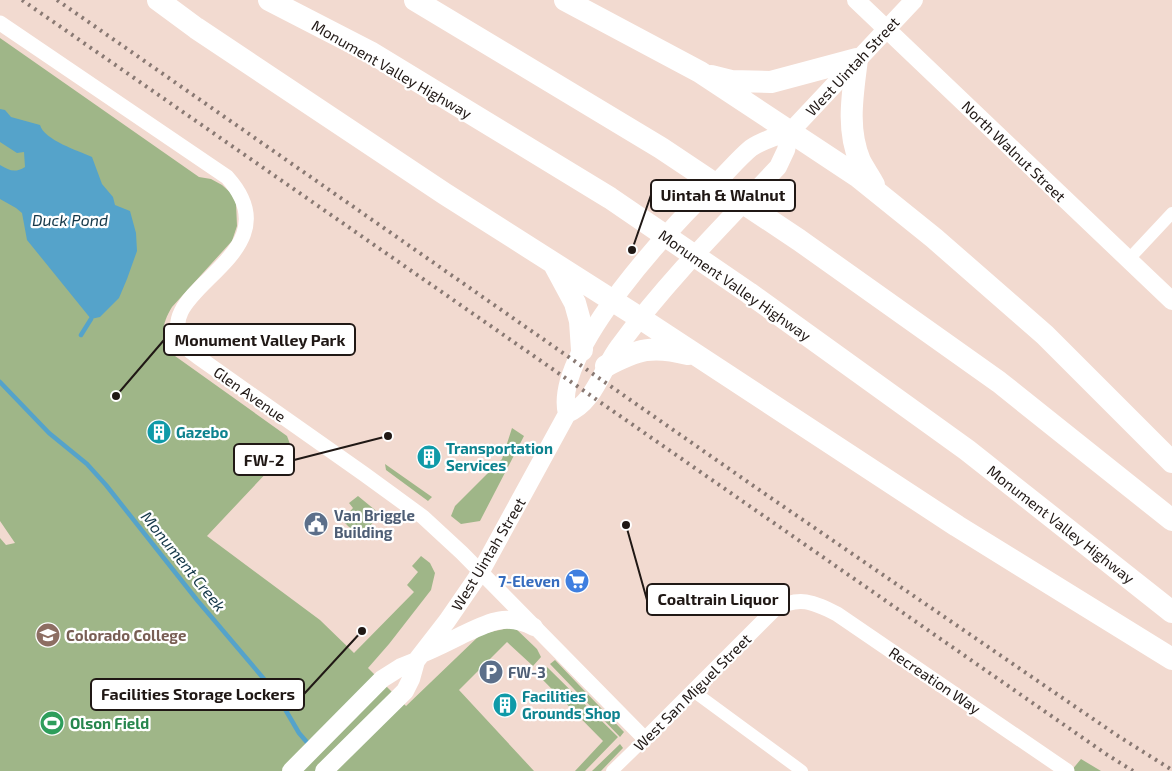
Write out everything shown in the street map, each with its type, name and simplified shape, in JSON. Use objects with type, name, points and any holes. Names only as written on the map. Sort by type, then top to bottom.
[{"type":"highway","points":[[158,0],[196,28],[445,194],[640,318],[957,526],[1172,659]]},
{"type":"highway","name":"Monument Valley Highway","points":[[269,0],[370,52],[610,198],[749,293],[967,450],[1172,612]]},
{"type":"highway","points":[[415,0],[661,148],[799,240],[999,382],[1172,520]]},
{"type":"highway","points":[[565,0],[700,72],[857,176],[934,238],[1045,335],[1172,462]]},
{"type":"highway","points":[[700,72],[731,81],[771,82],[858,59],[851,104],[852,130],[860,160],[880,194]]},
{"type":"highway","points":[[554,263],[576,304],[580,321],[582,350]]},
{"type":"highway","points":[[606,366],[628,354],[648,348],[697,356]]},
{"type":"main road","name":"North Walnut Street","points":[[856,0],[1172,301]]},
{"type":"main road","name":"West Uintah Street","points":[[324,771],[400,696],[411,679],[418,658],[480,573],[567,414],[565,406],[568,383],[582,350],[612,300],[636,269],[692,206],[751,149],[770,138],[790,132],[914,0]]},
{"type":"main road","name":"West Uintah Street","points":[[567,414],[576,411],[587,400],[617,348],[640,318],[778,167],[786,150],[790,132]]},
{"type":"main road","points":[[291,771],[382,679],[401,667],[485,624],[500,619],[517,620],[534,627]]},
{"type":"street","name":"Glen Avenue","points":[[0,23],[227,177],[242,197],[247,217],[243,238],[181,310],[178,328],[180,337],[186,347],[256,399],[410,506],[462,553],[645,739]]},
{"type":"street","points":[[1128,260],[1172,213]]},
{"type":"street","name":"West San Miguel Street","points":[[612,771],[774,610],[785,604],[797,601]]},
{"type":"street","name":"Recreation Way","points":[[797,601],[810,602],[837,614],[1067,771]]},
{"type":"street","points":[[693,691],[802,771]]},
{"type":"green space","points":[[0,38],[199,177],[211,179],[222,185],[231,193],[236,203],[237,226],[232,241],[172,307],[165,320],[165,337],[175,356],[287,436],[290,444],[288,450],[207,536],[320,620],[354,653],[414,592],[407,585],[418,572],[412,566],[421,556],[430,563],[435,573],[431,590],[368,668],[406,706],[481,634],[514,627],[537,649],[541,657],[533,666],[507,642],[459,690],[534,771],[0,771],[0,538],[6,545],[15,543],[0,521]]},
{"type":"green space","points":[[512,428],[524,436],[480,521],[461,524],[451,516],[455,506],[502,459]]},
{"type":"green space","points":[[385,464],[432,497],[428,501],[386,470]]},
{"type":"green space","points":[[358,496],[380,514],[360,538],[342,520],[353,508],[349,503]]},
{"type":"green space","points":[[555,660],[624,732],[620,737],[550,664]]},
{"type":"green space","points":[[547,667],[618,737],[585,771],[575,771],[603,741],[538,675]]},
{"type":"green space","points":[[620,744],[623,748],[601,771],[592,771]]},
{"type":"green space","points":[[1081,759],[1101,771],[1071,771]]},
{"type":"water","name":"Duck Pond","points":[[0,109],[5,110],[11,117],[40,125],[55,140],[92,157],[102,184],[113,197],[115,205],[130,211],[136,233],[137,251],[119,298],[100,317],[91,319],[27,240],[22,213],[0,199],[0,165],[12,170],[25,167],[24,152],[17,153],[0,142]]},
{"type":"waterway","points":[[81,335],[91,319]]},
{"type":"waterway","name":"Monument Creek","points":[[0,382],[49,433],[87,464],[106,485],[197,600],[275,692],[299,733],[311,747]]},
{"type":"railway","points":[[22,0],[1133,771]]},
{"type":"railway","points":[[57,0],[768,496],[1118,736],[1172,770]]},
{"type":"place","name":"Uintah & Walnut","points":[[632,250]]},
{"type":"place","name":"Monument Valley Park","points":[[116,396]]},
{"type":"place","name":"Gazebo","points":[[159,432]]},
{"type":"place","name":"FW-2","points":[[388,436]]},
{"type":"place","name":"Transportation Services","points":[[429,457]]},
{"type":"place","name":"Van Briggle Building","points":[[316,524]]},
{"type":"place","name":"Coaltrain Liquor","points":[[626,525]]},
{"type":"place","name":"7-Eleven","points":[[577,581]]},
{"type":"place","name":"Facilities Storage Lockers","points":[[362,631]]},
{"type":"place","name":"Colorado College","points":[[48,635]]},
{"type":"place","name":"FW-3","points":[[491,672]]},
{"type":"place","name":"Facilities Grounds Shop","points":[[505,705]]},
{"type":"place","name":"Olson Field","points":[[52,723]]}]
